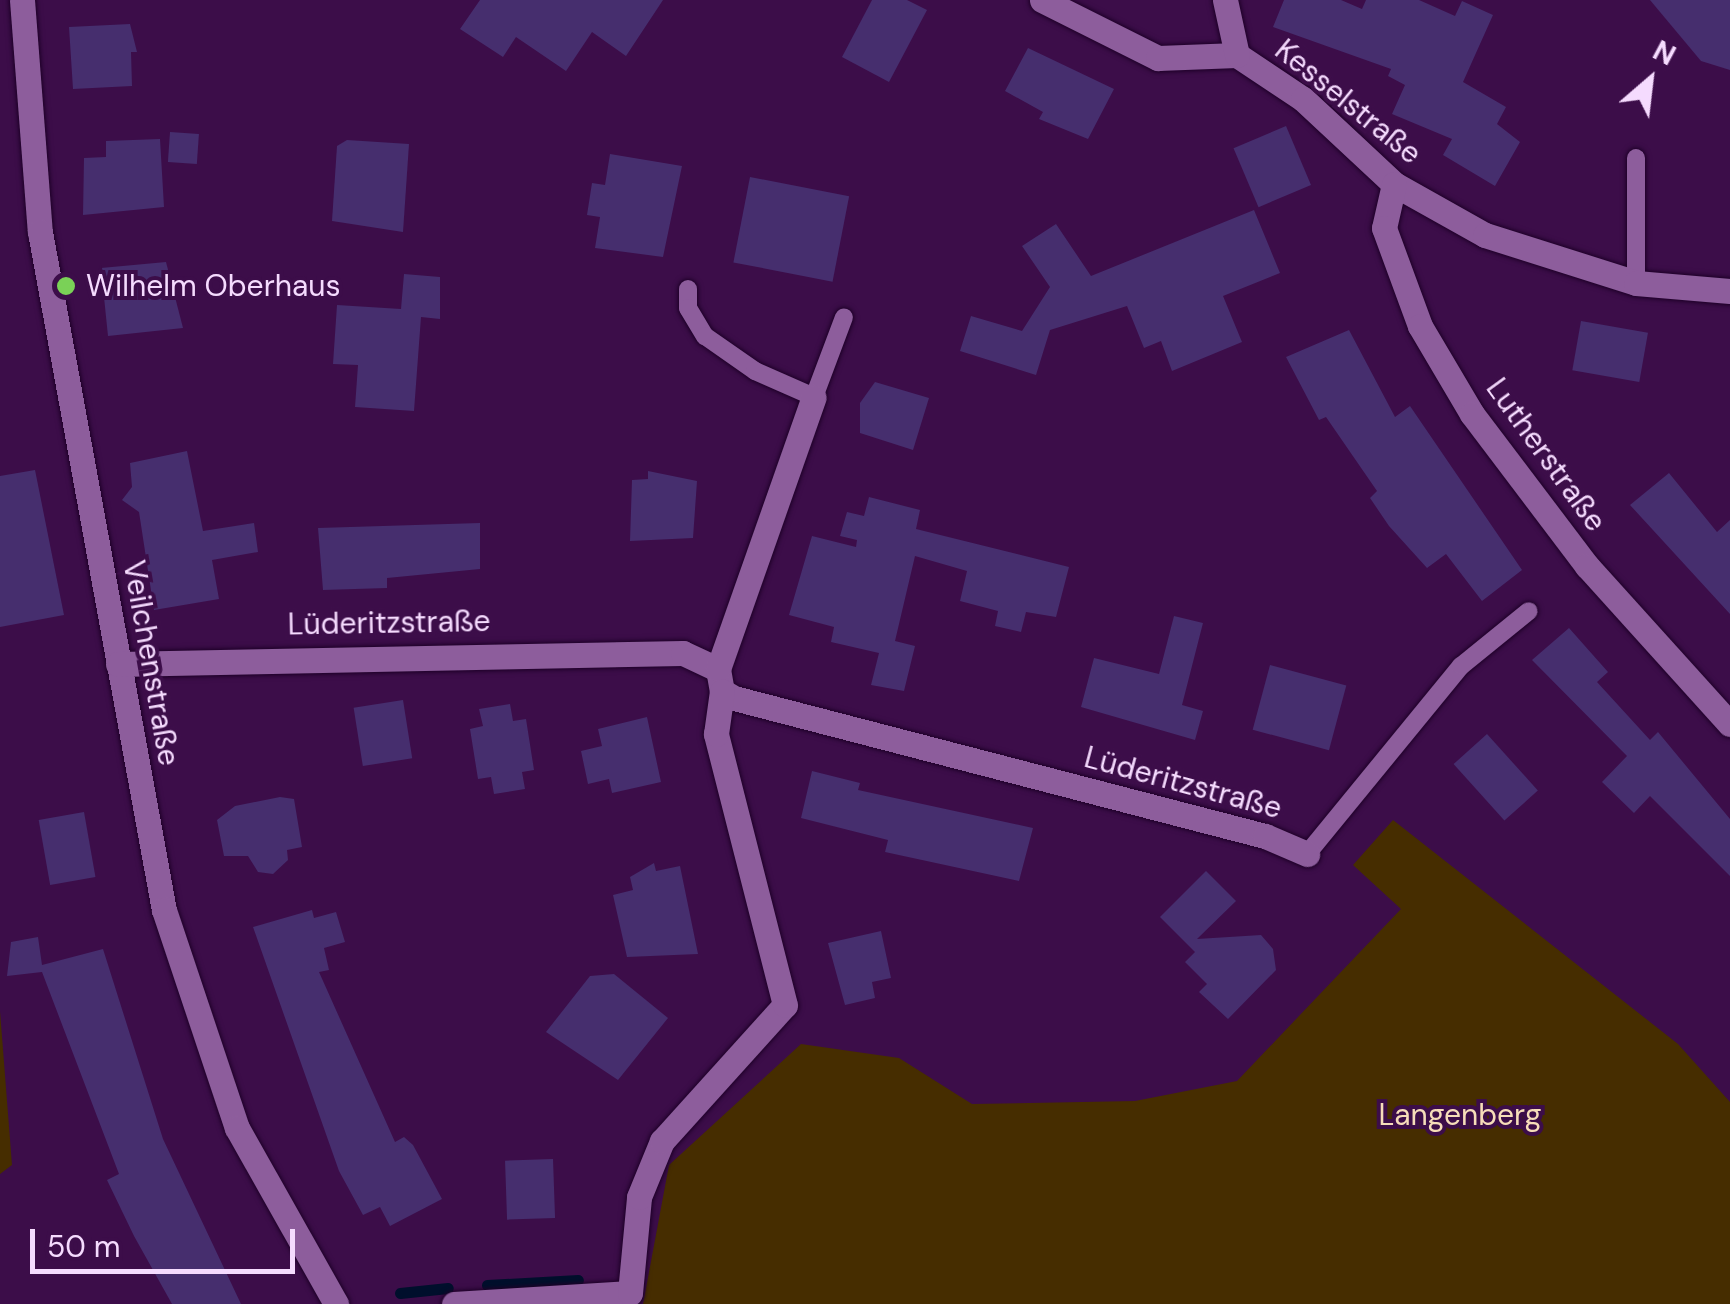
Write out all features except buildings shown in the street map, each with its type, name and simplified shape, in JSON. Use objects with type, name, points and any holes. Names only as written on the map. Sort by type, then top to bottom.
[{"type":"street","name":"Veilchenstraße","points":[[22,0],[40,232],[164,910],[194,1016],[237,1128],[336,1304]]},
{"type":"street","name":"Kesselstraße","points":[[1042,0],[1158,58],[1237,55],[1303,99],[1394,184],[1485,235],[1636,284],[1730,291]]},
{"type":"street","points":[[1224,0],[1237,55]]},
{"type":"street","name":"Lutherstraße","points":[[1394,184],[1384,228],[1420,326],[1472,414],[1587,566],[1730,724]]},
{"type":"street","points":[[454,1304],[630,1293],[639,1197],[662,1141],[785,1005],[716,734],[720,680],[814,397]]},
{"type":"street","name":"Lüderitzstraße","points":[[118,664],[684,653],[720,680],[1265,836],[1307,854]]},
{"type":"lane","points":[[1636,158],[1636,284]]},
{"type":"lane","points":[[688,289],[688,308],[706,336],[755,371],[814,397],[844,317]]},
{"type":"lane","name":"Lüderitzstraße","points":[[1307,854],[1461,666],[1529,611]]},
{"type":"green space","name":"Langenberg","points":[[1393,820],[1678,1044],[1730,1102],[1730,1304],[643,1304],[669,1165],[801,1044],[899,1058],[972,1104],[1135,1101],[1237,1081],[1401,909],[1353,865]]},
{"type":"green space","points":[[0,1011],[12,1165],[0,1174]]},
{"type":"waterway","points":[[487,1285],[578,1280]]},
{"type":"waterway","points":[[400,1293],[448,1288]]},
{"type":"place","name":"Wilhelm Oberhaus","points":[[66,286]]}]
